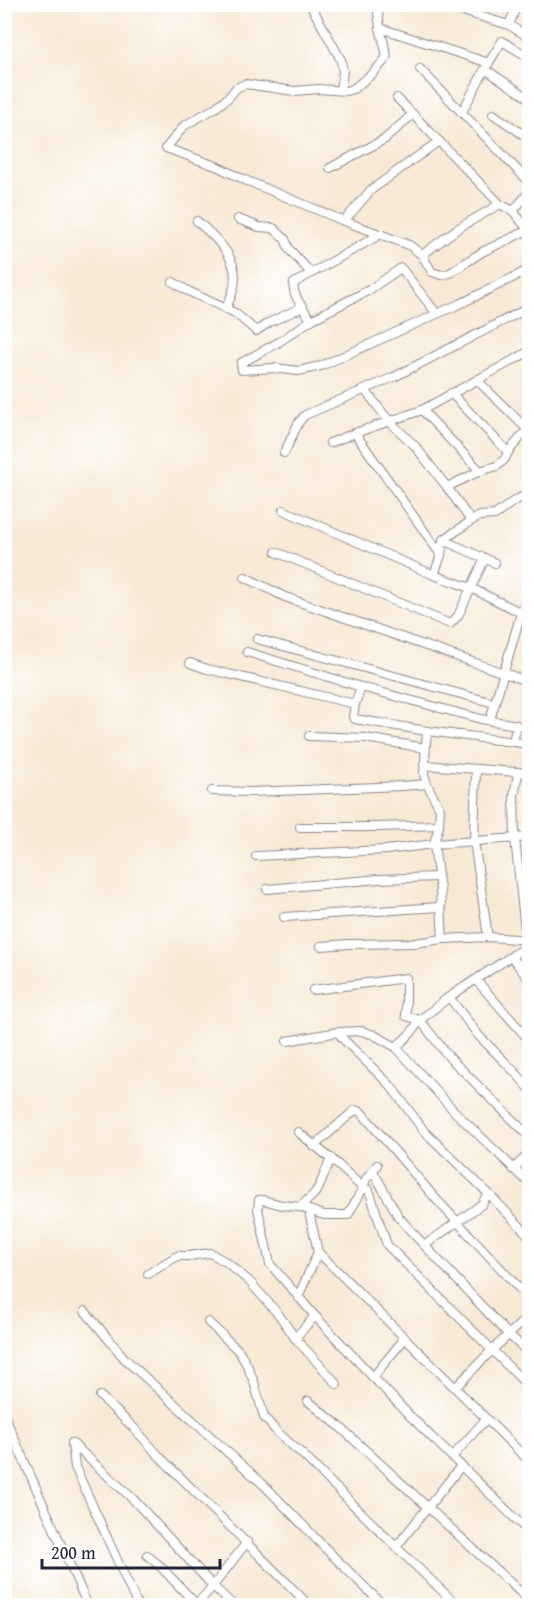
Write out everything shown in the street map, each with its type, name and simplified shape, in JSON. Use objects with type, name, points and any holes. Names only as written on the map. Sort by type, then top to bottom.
[{"type":"street","points":[[310,4],[341,60],[343,72],[340,90]]},
{"type":"street","points":[[377,4],[387,56],[384,62],[353,89],[294,91],[245,84],[236,88],[215,108],[184,126],[166,148],[216,166],[345,221],[409,245],[422,255],[432,272],[442,275],[450,273],[482,252],[529,231],[513,211],[500,204],[397,98]]},
{"type":"street","points":[[439,4],[509,25],[530,38]]},
{"type":"street","points":[[509,25],[517,4]]},
{"type":"street","points":[[380,28],[487,66],[530,99]]},
{"type":"street","points":[[462,112],[502,41],[530,58]]},
{"type":"street","points":[[420,69],[530,183]]},
{"type":"street","points":[[330,168],[385,139],[413,114]]},
{"type":"street","points":[[493,114],[530,139]]},
{"type":"street","points":[[345,221],[371,190],[439,141]]},
{"type":"street","points":[[513,211],[530,191]]},
{"type":"street","points":[[422,255],[457,229],[500,204]]},
{"type":"street","points":[[238,219],[259,227],[273,228],[285,239],[290,249],[311,273]]},
{"type":"street","points":[[197,220],[225,248],[233,267],[235,284],[226,309]]},
{"type":"street","points":[[311,320],[292,288],[294,283],[381,234]]},
{"type":"street","points":[[437,314],[401,268],[369,290],[311,320],[279,342],[241,363],[242,370],[275,368],[298,371],[321,366],[437,314],[530,269]]},
{"type":"street","points":[[174,282],[235,313],[255,331],[303,307]]},
{"type":"street","points":[[284,453],[299,422],[306,415],[436,357],[530,307]]},
{"type":"street","points":[[330,443],[422,410],[530,351]]},
{"type":"street","points":[[447,487],[480,471],[497,466],[506,459],[508,452],[528,431],[477,380]]},
{"type":"street","points":[[365,390],[389,420],[415,446],[471,521]]},
{"type":"street","points":[[451,393],[508,452]]},
{"type":"street","points":[[422,410],[480,471]]},
{"type":"street","points":[[355,433],[441,555]]},
{"type":"street","points":[[434,575],[443,540],[480,516],[495,515],[530,493]]},
{"type":"street","points":[[283,510],[434,575],[471,588],[525,615]]},
{"type":"street","points":[[443,540],[495,563]]},
{"type":"street","points":[[276,552],[450,624],[458,616],[485,558]]},
{"type":"street","points":[[245,577],[285,597],[530,682]]},
{"type":"street","points":[[490,720],[503,673],[525,615],[530,595]]},
{"type":"street","points":[[257,639],[494,703]]},
{"type":"street","points":[[247,652],[361,687],[481,719],[517,725],[513,741]]},
{"type":"street","points":[[190,663],[355,704]]},
{"type":"street","points":[[361,687],[355,704],[353,717],[355,719],[530,744]]},
{"type":"street","points":[[427,731],[424,774],[440,808],[439,825],[434,844],[443,939]]},
{"type":"street","points":[[309,736],[366,738],[425,748]]},
{"type":"street","points":[[424,765],[530,773]]},
{"type":"street","points":[[476,770],[474,841],[488,937]]},
{"type":"street","points":[[518,772],[514,796],[515,839],[528,941]]},
{"type":"street","points":[[212,791],[275,791],[427,784]]},
{"type":"street","points":[[300,827],[439,825]]},
{"type":"street","points":[[256,856],[386,850],[530,837]]},
{"type":"street","points":[[267,889],[379,879],[437,877]]},
{"type":"street","points":[[284,916],[440,907]]},
{"type":"street","points":[[321,946],[415,943],[488,937],[528,941]]},
{"type":"street","points":[[396,1047],[411,1033],[420,1020],[449,997],[512,957],[528,941]]},
{"type":"street","points":[[512,957],[530,981]]},
{"type":"street","points":[[313,990],[406,978],[406,1016],[420,1020],[448,1056],[530,1137]]},
{"type":"street","points":[[476,980],[530,1041]]},
{"type":"street","points":[[449,997],[479,1036],[530,1089]]},
{"type":"street","points":[[287,1041],[338,1032],[362,1031],[396,1047],[456,1113],[530,1184]]},
{"type":"street","points":[[338,1032],[390,1085],[424,1131],[530,1237]]},
{"type":"street","points":[[314,1146],[355,1110],[361,1112],[436,1199],[530,1300]]},
{"type":"street","points":[[298,1132],[331,1158],[363,1188],[369,1190],[387,1245],[530,1388]]},
{"type":"street","points":[[513,1169],[530,1153]]},
{"type":"street","points":[[300,1207],[319,1187],[331,1158]]},
{"type":"street","points":[[529,1353],[508,1334],[398,1216],[375,1168],[365,1181],[348,1215],[324,1215],[300,1207],[259,1200],[258,1209],[270,1264],[297,1297],[409,1415],[530,1533]]},
{"type":"street","points":[[425,1245],[482,1204],[488,1193]]},
{"type":"street","points":[[311,1211],[310,1216],[318,1252],[530,1462]]},
{"type":"street","points":[[297,1297],[318,1252]]},
{"type":"street","points":[[148,1274],[177,1256],[210,1253],[226,1262],[249,1281],[279,1315],[295,1338],[337,1384]]},
{"type":"street","points":[[85,1311],[125,1359],[266,1487],[384,1605]]},
{"type":"street","points":[[455,1388],[530,1315]]},
{"type":"street","points":[[295,1338],[315,1316]]},
{"type":"street","points":[[208,1322],[239,1351],[254,1382],[264,1417],[277,1432],[458,1605]]},
{"type":"street","points":[[373,1377],[405,1338]]},
{"type":"street","points":[[100,1396],[134,1427],[160,1457],[310,1605]]},
{"type":"street","points":[[309,1401],[530,1601]]},
{"type":"street","points":[[4,1415],[88,1605]]},
{"type":"street","points":[[452,1458],[486,1419]]},
{"type":"street","points":[[138,1605],[75,1467],[72,1443],[133,1499],[213,1586],[234,1605]]},
{"type":"street","points":[[396,1547],[461,1466]]},
{"type":"street","points":[[147,1555],[159,1564],[197,1605],[246,1542]]}]
